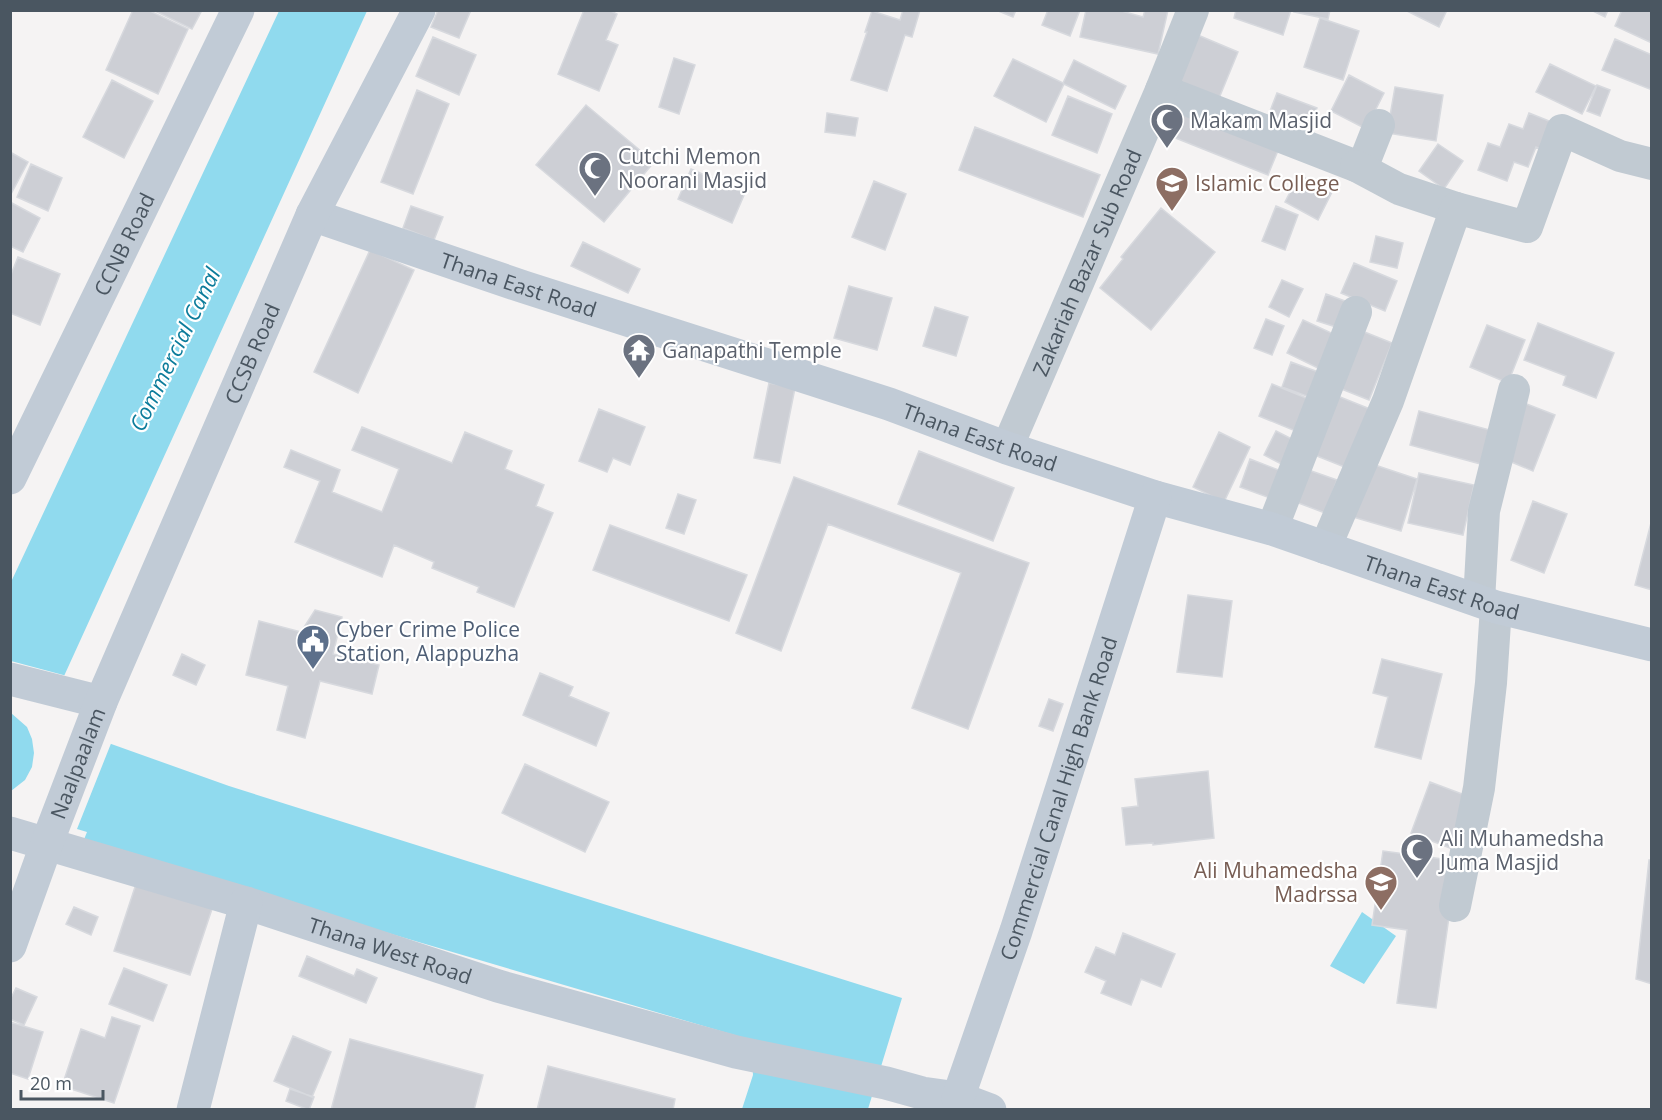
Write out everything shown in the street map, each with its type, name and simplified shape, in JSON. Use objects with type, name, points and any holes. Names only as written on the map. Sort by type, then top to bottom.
[{"type":"main road","name":"CCNB Road","points":[[10,478],[238,10]]},
{"type":"main road","name":"CCSB Road","points":[[101,702],[312,215],[419,10]]},
{"type":"main road","name":"Thana East Road","points":[[312,215],[536,291],[889,404],[1007,448],[1155,497],[1272,529],[1488,604],[1652,645]]},
{"type":"main road","name":"Commercial Canal High Bank Road","points":[[958,1098],[1016,932],[1155,497]]},
{"type":"main road","name":"Naalpaalam","points":[[10,679],[101,702],[48,839],[10,833]]},
{"type":"main road","points":[[10,946],[48,839]]},
{"type":"main road","name":"Thana West Road","points":[[48,839],[488,983],[735,1052],[885,1083],[919,1101]]},
{"type":"main road","points":[[193,1110],[246,903]]},
{"type":"main road","points":[[919,1101],[958,1098],[990,1110]]},
{"type":"street","name":"Zakariah Bazar Sub Road","points":[[1007,448],[1161,90],[1193,10]]},
{"type":"street","points":[[1161,90],[1356,166],[1399,189],[1456,208],[1527,227],[1562,130],[1620,156],[1652,164]]},
{"type":"street","points":[[1356,166],[1364,163],[1379,125]]},
{"type":"street","points":[[1325,548],[1388,401],[1456,208]]},
{"type":"street","points":[[1272,529],[1356,312]]},
{"type":"street","points":[[1455,906],[1479,788],[1491,683],[1484,511],[1514,390]]},
{"type":"water","name":"Commercial Canal","points":[[279,11],[367,11],[44,720],[229,786],[902,998],[868,1109],[742,1109],[753,1075],[751,1040],[11,822],[11,582]]},
{"type":"water","points":[[1362,912],[1396,936],[1364,984],[1330,966]]},
{"type":"pier","points":[[11,661],[67,676],[48,718],[112,741],[77,829],[87,832],[81,847],[10,825],[11,791],[25,780],[32,767],[34,753],[27,727],[11,713]]},
{"type":"building","points":[[133,10],[148,10],[188,29],[158,94],[106,70]]},
{"type":"building","points":[[153,10],[202,10],[192,29]]},
{"type":"building","points":[[438,10],[471,10],[459,38],[431,27]]},
{"type":"building","points":[[584,10],[609,10],[617,14],[606,40],[618,45],[599,91],[558,74]]},
{"type":"building","points":[[903,10],[920,10],[912,37],[905,35],[887,91],[851,80],[872,11],[900,20]]},
{"type":"building","points":[[996,10],[1016,10],[1013,17]]},
{"type":"building","points":[[1048,10],[1080,10],[1070,36],[1042,25]]},
{"type":"building","points":[[1086,10],[1118,10],[1143,17],[1145,10],[1168,10],[1158,54],[1080,37]]},
{"type":"building","points":[[1236,10],[1291,10],[1283,35],[1234,18]]},
{"type":"building","points":[[1295,10],[1330,10],[1328,19],[1294,12]]},
{"type":"building","points":[[1405,10],[1447,10],[1439,27]]},
{"type":"building","points":[[1591,10],[1608,10],[1605,17]]},
{"type":"building","points":[[1622,10],[1652,10],[1652,43],[1615,26]]},
{"type":"building","points":[[1320,18],[1359,31],[1343,80],[1304,67]]},
{"type":"building","points":[[1193,33],[1238,52],[1215,108],[1170,89]]},
{"type":"building","points":[[433,37],[476,55],[459,95],[416,76]]},
{"type":"building","points":[[1615,39],[1652,55],[1652,90],[1602,70]]},
{"type":"building","points":[[674,58],[695,65],[679,114],[659,107]]},
{"type":"building","points":[[1013,59],[1063,83],[1074,60],[1126,86],[1115,109],[1064,84],[1046,122],[994,96]]},
{"type":"building","points":[[1550,64],[1596,86],[1582,114],[1536,92]]},
{"type":"building","points":[[1349,75],[1384,93],[1366,129],[1331,111]]},
{"type":"building","points":[[112,80],[153,101],[124,158],[83,137]]},
{"type":"building","points":[[1597,85],[1610,90],[1600,116],[1587,111]]},
{"type":"building","points":[[1395,87],[1443,95],[1436,141],[1387,133]]},
{"type":"building","points":[[417,90],[449,104],[413,194],[381,182]]},
{"type":"building","points":[[1277,93],[1317,108],[1307,134],[1267,119]]},
{"type":"building","points":[[1068,96],[1112,114],[1097,153],[1052,135]]},
{"type":"building","points":[[1171,96],[1282,141],[1268,175],[1158,131]]},
{"type":"building","points":[[586,105],[654,162],[604,222],[536,165]]},
{"type":"building","points":[[827,113],[858,118],[855,136],[825,132]]},
{"type":"building","points":[[1529,113],[1559,125],[1549,152],[1536,147],[1528,167],[1514,162],[1507,181],[1478,170],[1488,143],[1500,147],[1509,124],[1523,129]]},
{"type":"building","points":[[975,127],[1100,175],[1083,217],[959,170]]},
{"type":"building","points":[[1438,144],[1463,161],[1444,189],[1419,171]]},
{"type":"building","points":[[10,152],[28,162],[11,194],[10,194]]},
{"type":"building","points":[[31,164],[62,178],[48,211],[17,197]]},
{"type":"building","points":[[691,169],[745,193],[732,223],[678,199]]},
{"type":"building","points":[[1299,175],[1332,192],[1318,220],[1285,202]]},
{"type":"building","points":[[874,181],[906,194],[885,250],[852,237]]},
{"type":"building","points":[[10,202],[40,218],[23,252],[10,246]]},
{"type":"building","points":[[411,206],[443,217],[434,240],[403,228]]},
{"type":"building","points":[[1276,206],[1298,215],[1285,250],[1262,241]]},
{"type":"building","points":[[1161,208],[1215,252],[1151,330],[1100,288],[1123,259],[1121,257]]},
{"type":"building","points":[[1376,236],[1403,243],[1397,268],[1370,262]]},
{"type":"building","points":[[583,242],[640,269],[628,293],[571,266]]},
{"type":"building","points":[[370,250],[414,270],[358,393],[314,372]]},
{"type":"building","points":[[18,257],[60,274],[40,325],[10,313],[10,277]]},
{"type":"building","points":[[1354,263],[1397,281],[1385,311],[1341,293]]},
{"type":"building","points":[[1282,280],[1303,289],[1289,317],[1269,307]]},
{"type":"building","points":[[849,286],[892,298],[877,350],[834,338]]},
{"type":"building","points":[[1326,294],[1345,301],[1336,327],[1317,321]]},
{"type":"building","points":[[935,307],[968,317],[956,356],[923,346]]},
{"type":"building","points":[[1266,319],[1284,326],[1272,355],[1254,348]]},
{"type":"building","points":[[1303,320],[1338,336],[1322,370],[1287,353]]},
{"type":"building","points":[[1538,323],[1614,353],[1596,398],[1563,385],[1566,376],[1524,360]]},
{"type":"building","points":[[1487,325],[1525,340],[1508,383],[1470,367]]},
{"type":"building","points":[[1357,329],[1392,343],[1369,400],[1334,386]]},
{"type":"building","points":[[1291,362],[1321,373],[1312,398],[1282,387]]},
{"type":"building","points":[[769,383],[795,388],[780,463],[754,458]]},
{"type":"building","points":[[1272,384],[1311,400],[1298,432],[1259,416]]},
{"type":"building","points":[[1330,393],[1370,409],[1347,468],[1307,452]]},
{"type":"building","points":[[1524,403],[1555,415],[1533,471],[1502,458]]},
{"type":"building","points":[[599,409],[645,427],[630,465],[613,458],[607,472],[579,461]]},
{"type":"building","points":[[1419,411],[1497,432],[1488,466],[1410,445]]},
{"type":"building","points":[[362,427],[452,463],[465,432],[512,451],[505,469],[544,485],[536,506],[553,513],[514,607],[477,592],[479,587],[432,568],[434,562],[394,545],[382,577],[295,542],[320,481],[284,467],[291,450],[340,470],[332,492],[382,512],[399,469],[352,450]]},
{"type":"building","points":[[1276,431],[1300,443],[1289,468],[1264,455]]},
{"type":"building","points":[[1219,432],[1250,447],[1224,502],[1193,487]]},
{"type":"building","points":[[919,451],[1014,488],[993,541],[898,504]]},
{"type":"building","points":[[1250,459],[1289,474],[1278,501],[1240,487]]},
{"type":"building","points":[[1369,463],[1417,479],[1401,531],[1353,517]]},
{"type":"building","points":[[1300,467],[1337,480],[1325,513],[1288,499]]},
{"type":"building","points":[[1419,473],[1474,485],[1463,535],[1408,523]]},
{"type":"building","points":[[794,477],[1029,563],[968,729],[912,708],[961,573],[828,524],[781,651],[736,633]]},
{"type":"building","points":[[678,494],[696,500],[684,534],[666,528]]},
{"type":"building","points":[[1533,501],[1567,514],[1544,573],[1511,560]]},
{"type":"building","points":[[1652,519],[1652,590],[1635,585]]},
{"type":"building","points":[[610,525],[747,575],[729,621],[593,570]]},
{"type":"building","points":[[1188,595],[1232,601],[1222,677],[1177,672]]},
{"type":"building","name":"Cyber Crime Police Station, Alappuzha","points":[[315,610],[342,617],[333,654],[379,665],[372,694],[320,681],[305,738],[277,730],[288,686],[246,675],[259,621],[301,632]]},
{"type":"building","points":[[182,654],[205,665],[196,685],[173,675]]},
{"type":"building","points":[[1382,659],[1442,674],[1421,759],[1375,747],[1388,697],[1373,693]]},
{"type":"building","points":[[540,673],[573,687],[569,696],[609,713],[596,746],[523,715]]},
{"type":"building","points":[[1049,699],[1063,704],[1053,731],[1039,726]]},
{"type":"building","points":[[525,764],[609,802],[585,852],[502,813]]},
{"type":"building","points":[[1208,771],[1214,838],[1153,845],[1153,843],[1126,845],[1122,808],[1138,806],[1135,779]]},
{"type":"building","points":[[1430,782],[1470,797],[1450,848],[1411,833]]},
{"type":"building","points":[[1383,851],[1457,861],[1436,1008],[1397,1003],[1407,930],[1372,925]]},
{"type":"building","points":[[1649,860],[1652,860],[1652,984],[1636,979]]},
{"type":"building","points":[[137,881],[213,906],[190,975],[114,951]]},
{"type":"building","points":[[74,907],[98,917],[91,935],[66,924]]},
{"type":"building","points":[[1123,933],[1175,954],[1161,987],[1141,979],[1131,1005],[1101,993],[1106,981],[1085,972],[1096,947],[1115,955]]},
{"type":"building","points":[[307,956],[354,976],[357,969],[377,978],[366,1003],[299,976]]},
{"type":"building","points":[[124,968],[167,985],[153,1021],[109,1004]]},
{"type":"building","points":[[16,988],[37,997],[24,1025],[10,1019],[10,1000]]},
{"type":"building","points":[[112,1017],[140,1026],[114,1103],[62,1086],[81,1029],[105,1038]]},
{"type":"building","points":[[10,1022],[43,1032],[28,1079],[10,1073]]},
{"type":"building","points":[[293,1036],[331,1052],[312,1097],[274,1081]]},
{"type":"building","points":[[350,1039],[483,1075],[474,1110],[331,1110]]},
{"type":"building","points":[[548,1066],[675,1099],[673,1110],[537,1110]]},
{"type":"building","points":[[290,1089],[314,1097],[309,1110],[286,1101]]},
{"type":"place","name":"Makam Masjid","points":[[1167,149]]},
{"type":"place","name":"Cutchi Memon Noorani Masjid","points":[[595,197]]},
{"type":"place","name":"Islamic College","points":[[1172,212]]},
{"type":"place","name":"Ganapathi Temple","points":[[639,379]]},
{"type":"place","name":"Cyber Crime Police Station, Alappuzha","points":[[313,670]]},
{"type":"place","name":"Ali Muhamedsha Juma Masjid","points":[[1417,879]]},
{"type":"place","name":"Ali Muhamedsha Madrssa","points":[[1381,911]]}]
